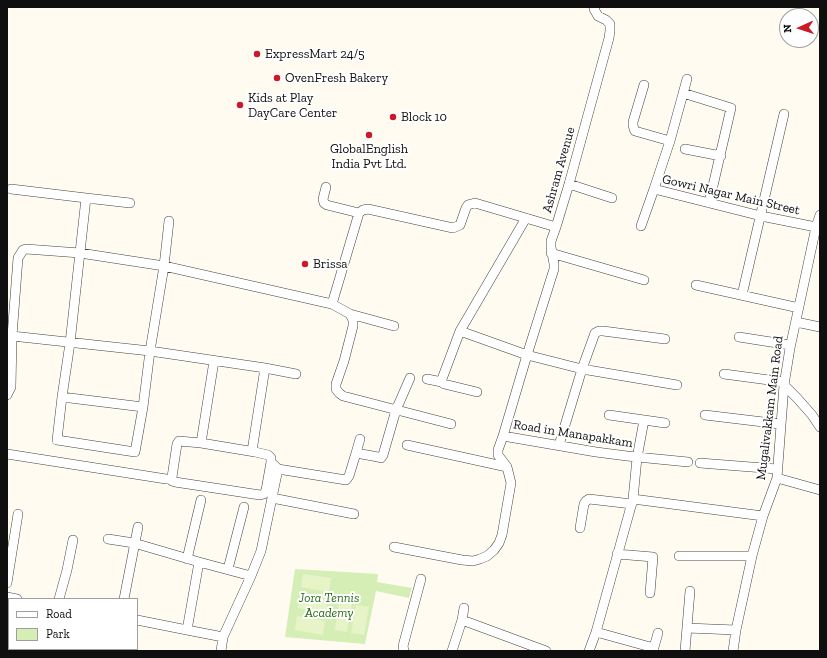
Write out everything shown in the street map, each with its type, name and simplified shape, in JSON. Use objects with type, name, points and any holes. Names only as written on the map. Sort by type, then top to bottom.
[{"type":"street","name":"Ashram Avenue","points":[[326,187],[323,199],[324,203],[359,213],[368,209],[453,228],[460,225],[468,205],[475,203],[556,227],[609,38],[610,24],[598,16],[594,9],[595,7]]},
{"type":"street","points":[[654,189],[670,141],[687,79]]},
{"type":"street","points":[[644,85],[633,122],[634,129],[635,131],[670,141]]},
{"type":"street","points":[[683,93],[732,108],[709,203]]},
{"type":"street","points":[[742,295],[784,114]]},
{"type":"street","points":[[685,149],[721,156]]},
{"type":"street","points":[[569,184],[612,198]]},
{"type":"street","points":[[11,189],[130,204]]},
{"type":"street","name":"Gowri Nagar Main Street","points":[[641,226],[654,189],[761,216],[819,222]]},
{"type":"street","points":[[86,198],[70,343],[56,440],[136,452],[164,266],[169,221]]},
{"type":"street","points":[[332,304],[359,213]]},
{"type":"street","points":[[442,382],[460,331],[526,218]]},
{"type":"street","name":"Mugalivakkam Main Road","points":[[733,651],[752,556],[777,473],[784,384],[790,345],[819,222]]},
{"type":"street","name":"Road in Manapakkam","points":[[556,227],[551,241],[554,269],[503,436],[637,458]]},
{"type":"street","points":[[7,396],[11,387],[12,336],[18,258],[23,250],[80,253],[164,266],[332,304],[350,314],[394,326]]},
{"type":"street","points":[[552,253],[644,280]]},
{"type":"street","points":[[696,284],[799,308]]},
{"type":"street","points":[[350,314],[353,320],[353,326],[344,361],[336,384],[336,389],[339,393],[343,396],[451,424]]},
{"type":"street","points":[[796,322],[820,327]]},
{"type":"street","points":[[460,331],[527,355],[582,369],[677,385]]},
{"type":"street","points":[[559,445],[582,369],[595,333],[599,331],[665,339]]},
{"type":"street","points":[[12,336],[150,351],[296,374]]},
{"type":"street","points":[[739,337],[790,345]]},
{"type":"street","points":[[201,443],[214,361]]},
{"type":"street","points":[[252,451],[265,368]]},
{"type":"street","points":[[724,374],[784,384],[820,427]]},
{"type":"street","points":[[356,453],[381,458],[396,410],[410,378]]},
{"type":"street","points":[[427,379],[477,392]]},
{"type":"street","points":[[62,398],[143,407]]},
{"type":"street","points":[[609,415],[665,423]]},
{"type":"street","points":[[705,415],[780,424]]},
{"type":"street","name":"Road in Manapakkam","points":[[589,651],[596,632],[632,501],[637,458],[644,420]]},
{"type":"street","points":[[394,546],[473,561],[486,556],[494,550],[502,535],[511,482],[507,467],[498,455],[498,450],[503,436]]},
{"type":"street","points":[[275,466],[346,480],[349,476],[360,439]]},
{"type":"street","points":[[221,651],[223,636],[261,551],[272,498],[275,466],[268,455],[252,451],[201,443],[179,441],[177,444],[172,477],[172,481],[175,482],[260,495],[264,494],[275,466]]},
{"type":"street","points":[[407,445],[507,467]]},
{"type":"street","points":[[7,454],[166,479]]},
{"type":"street","points":[[637,458],[688,462]]},
{"type":"street","points":[[700,462],[777,473],[820,490]]},
{"type":"street","points":[[272,498],[354,514]]},
{"type":"street","points":[[580,528],[584,504],[589,499],[632,501],[763,516]]},
{"type":"street","points":[[188,559],[201,500]]},
{"type":"street","points":[[228,569],[244,507]]},
{"type":"street","points":[[7,583],[18,514]]},
{"type":"street","points":[[124,598],[138,527]]},
{"type":"street","points":[[108,538],[134,543],[251,576]]},
{"type":"street","points":[[59,598],[73,540]]},
{"type":"street","points":[[617,554],[653,557],[650,592]]},
{"type":"street","points":[[679,556],[752,556]]},
{"type":"street","points":[[187,630],[199,562]]},
{"type":"street","points":[[404,651],[421,579]]},
{"type":"street","points":[[685,651],[690,592]]},
{"type":"street","points":[[452,651],[462,620],[464,608]]},
{"type":"street","points":[[138,620],[223,636]]},
{"type":"street","points":[[462,620],[546,651]]},
{"type":"street","points":[[687,628],[736,630]]},
{"type":"street","points":[[596,632],[653,650],[658,633]]},
{"type":"green space","name":"Jora Tennis Academy","points":[[295,569],[378,574],[377,582],[412,588],[409,598],[376,591],[365,644],[285,637]]},
{"type":"green space","points":[[303,574],[331,578],[329,592],[301,587]]},
{"type":"green space","points":[[300,595],[328,600],[326,613],[298,608]]},
{"type":"green space","points":[[339,602],[352,604],[347,632],[335,630]]},
{"type":"green space","points":[[356,605],[369,607],[364,635],[351,633]]},
{"type":"green space","points":[[297,616],[325,621],[323,635],[295,630]]},
{"type":"place","name":"ExpressMart 24/5","points":[[257,54]]},
{"type":"place","name":"OvenFresh Bakery","points":[[277,78]]},
{"type":"place","name":"Kids at Play DayCare Center","points":[[240,105]]},
{"type":"place","name":"Block 10","points":[[393,117]]},
{"type":"place","name":"GlobalEnglish India Pvt Ltd.","points":[[369,135]]},
{"type":"place","name":"Brissa","points":[[305,264]]}]
